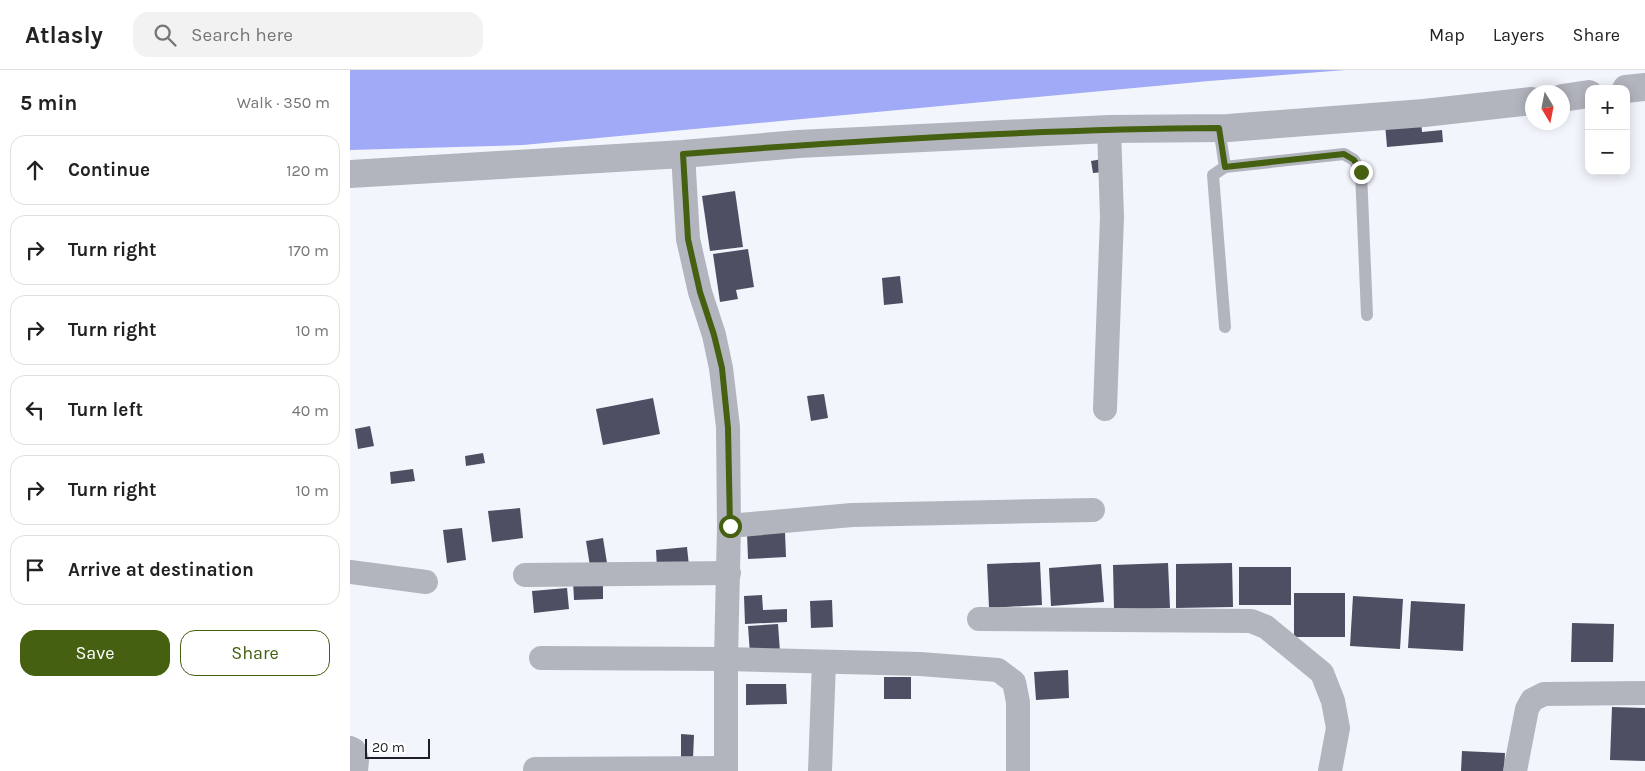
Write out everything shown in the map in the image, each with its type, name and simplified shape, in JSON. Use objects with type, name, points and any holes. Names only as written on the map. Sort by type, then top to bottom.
[{"type":"street","points":[[1630,89],[1645,87]]},
{"type":"street","points":[[1570,97],[1585,95]]},
{"type":"street","points":[[350,174],[683,154],[798,144],[1109,129],[1219,128],[1424,113],[1525,102]]},
{"type":"street","points":[[1105,409],[1112,217],[1109,129]]},
{"type":"street","points":[[535,769],[726,770],[726,659],[730,526],[728,428],[722,368],[700,292],[688,239],[683,154]]},
{"type":"street","points":[[730,526],[852,515],[1093,510]]},
{"type":"street","points":[[350,572],[426,582]]},
{"type":"street","points":[[525,575],[729,573]]},
{"type":"street","points":[[979,619],[1251,621],[1266,627],[1322,673],[1333,701],[1338,728],[1330,771]]},
{"type":"street","points":[[541,658],[726,659],[920,664],[998,670],[1014,682],[1018,702],[1018,771]]},
{"type":"street","points":[[820,771],[824,662]]},
{"type":"street","points":[[1515,771],[1527,710],[1532,700],[1538,696],[1544,694],[1645,693]]},
{"type":"street","points":[[350,748],[354,750],[357,760],[356,771]]},
{"type":"lane","points":[[1219,128],[1225,167]]},
{"type":"lane","points":[[1225,327],[1213,175],[1225,167],[1344,154],[1354,160],[1361,172],[1367,316]]},
{"type":"water","points":[[350,70],[1345,70],[523,145],[350,150]]},
{"type":"building","points":[[1421,121],[1422,132],[1442,130],[1443,142],[1387,147],[1385,124]]},
{"type":"building","points":[[1102,159],[1104,172],[1093,173],[1091,161]]},
{"type":"building","points":[[735,191],[743,247],[710,251],[702,196]]},
{"type":"building","points":[[748,249],[754,287],[736,290],[738,299],[720,302],[713,254]]},
{"type":"building","points":[[900,276],[903,303],[884,305],[882,278]]},
{"type":"building","points":[[824,394],[828,418],[811,421],[807,396]]},
{"type":"building","points":[[653,398],[660,434],[603,445],[596,409]]},
{"type":"building","points":[[370,426],[374,446],[358,449],[355,429]]},
{"type":"building","points":[[483,453],[485,463],[466,466],[465,456]]},
{"type":"building","points":[[413,469],[415,481],[391,484],[390,472]]},
{"type":"building","points":[[520,508],[523,538],[492,542],[488,511]]},
{"type":"building","points":[[462,528],[466,560],[447,563],[443,530]]},
{"type":"building","points":[[785,532],[786,557],[748,559],[747,533]]},
{"type":"building","points":[[603,538],[607,563],[590,566],[586,541]]},
{"type":"building","points":[[687,547],[689,566],[657,569],[656,550]]},
{"type":"building","points":[[1040,562],[1042,605],[989,608],[987,564]]},
{"type":"building","points":[[1168,563],[1170,608],[1114,610],[1113,565]]},
{"type":"building","points":[[1232,563],[1233,607],[1176,608],[1176,564]]},
{"type":"building","points":[[1101,564],[1104,602],[1051,606],[1049,568]]},
{"type":"building","points":[[1239,567],[1291,567],[1291,605],[1239,605]]},
{"type":"building","points":[[573,580],[603,580],[603,599],[574,600]]},
{"type":"building","points":[[567,588],[569,609],[534,613],[532,591]]},
{"type":"building","points":[[1294,593],[1345,593],[1345,637],[1294,637]]},
{"type":"building","points":[[762,595],[763,610],[787,609],[787,622],[745,624],[744,596]]},
{"type":"building","points":[[1353,596],[1403,599],[1400,649],[1350,646]]},
{"type":"building","points":[[832,600],[833,627],[811,628],[810,601]]},
{"type":"building","points":[[1411,601],[1465,604],[1463,651],[1408,648]]},
{"type":"building","points":[[1572,623],[1614,624],[1613,662],[1571,662]]},
{"type":"building","points":[[778,624],[780,652],[750,654],[748,626]]},
{"type":"building","points":[[1068,670],[1069,698],[1036,700],[1034,672]]},
{"type":"building","points":[[884,677],[911,677],[911,699],[884,699]]},
{"type":"building","points":[[746,684],[786,684],[787,704],[746,705]]},
{"type":"building","points":[[1612,707],[1645,708],[1645,761],[1610,760]]},
{"type":"building","points":[[681,734],[694,735],[693,759],[681,759]]},
{"type":"building","points":[[1462,751],[1505,753],[1504,771],[1461,771]]},
{"type":"route","points":[[730,526],[728,428],[722,368],[700,292],[688,239],[683,154],[798,144],[1065,131],[1219,128],[1225,167],[1344,154],[1354,160],[1361,172]]}]
